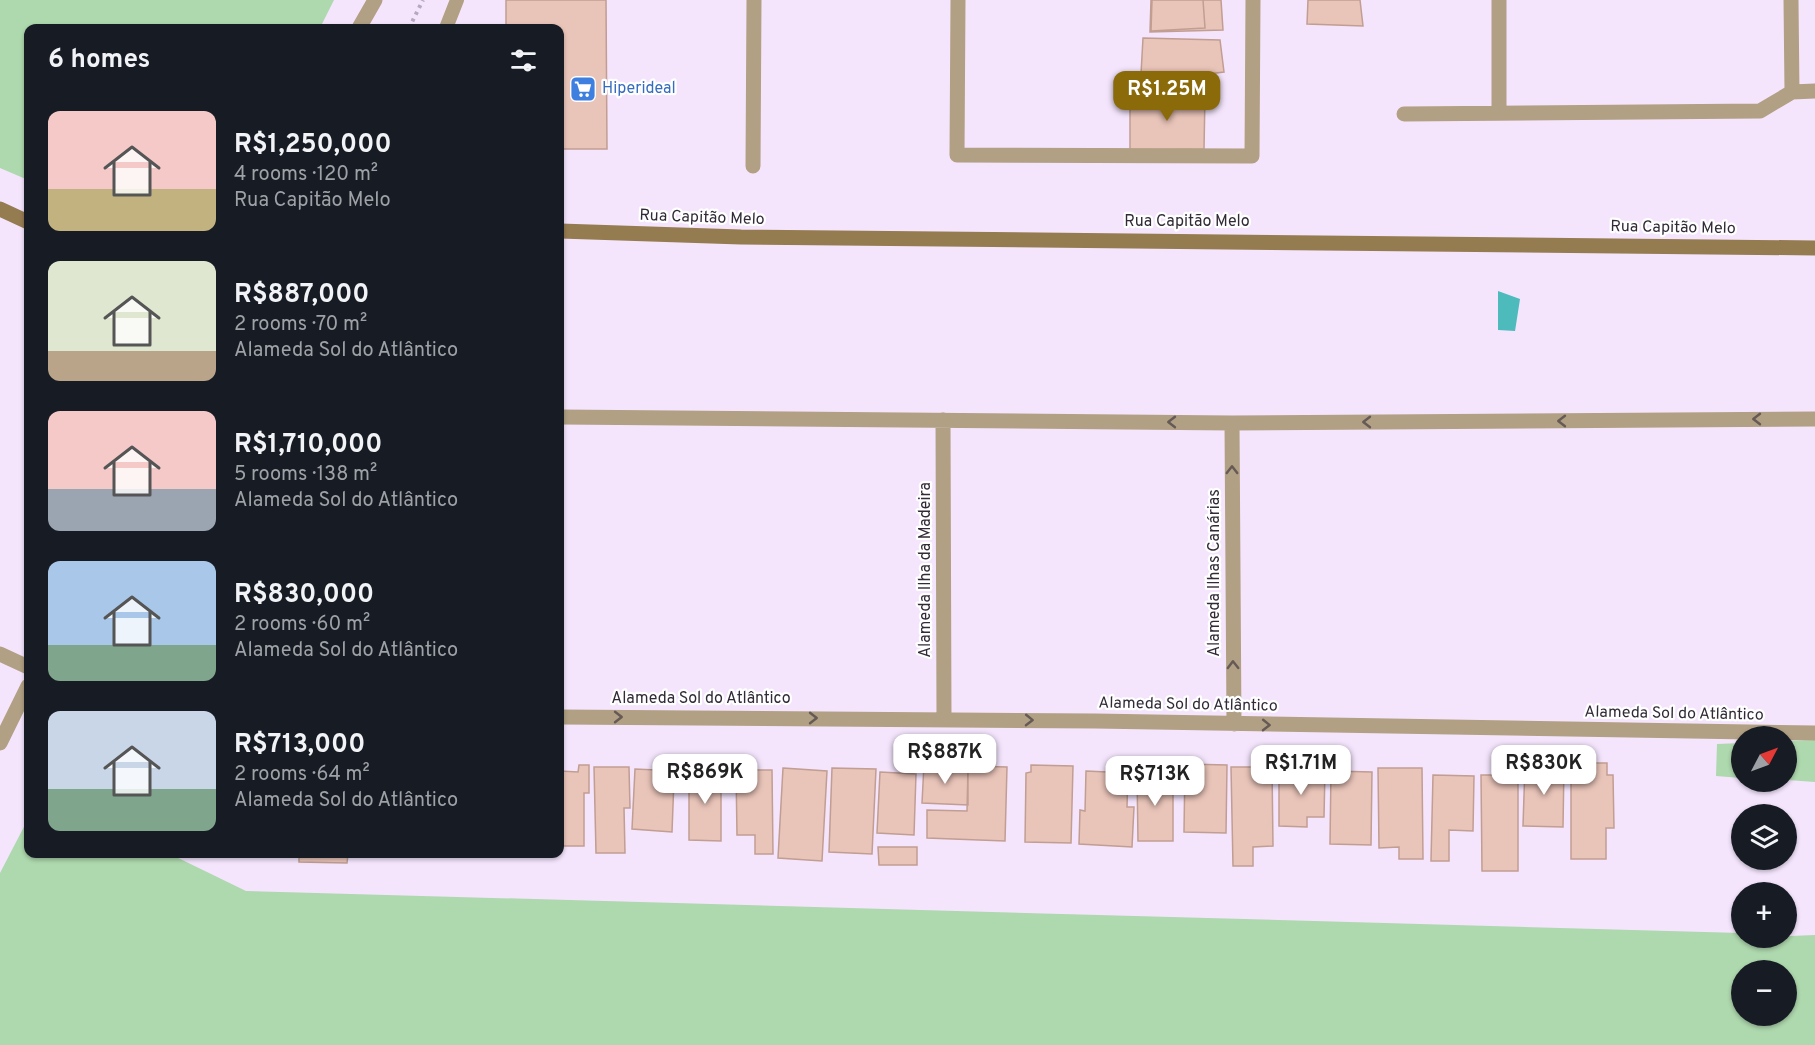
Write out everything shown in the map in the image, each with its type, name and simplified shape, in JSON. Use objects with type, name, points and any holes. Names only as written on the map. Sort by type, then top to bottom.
[{"type":"main road","points":[[0,209],[24,220]]},
{"type":"main road","name":"Rua Capitão Melo","points":[[564,231],[741,237],[1815,248]]},
{"type":"street","points":[[360,24],[375,0]]},
{"type":"street","points":[[370,24],[375,0]]},
{"type":"street","points":[[753,166],[754,0]]},
{"type":"street","points":[[958,0],[957,155],[1217,156],[1252,156],[1253,0]]},
{"type":"street","points":[[1499,0],[1499,113]]},
{"type":"street","points":[[1791,0],[1792,92]]},
{"type":"street","points":[[1404,114],[1760,111],[1792,92],[1815,92]]},
{"type":"street","points":[[564,417],[1232,423],[1815,419]]},
{"type":"street","name":"Alameda Ilha da Madeira","points":[[943,420],[944,719]]},
{"type":"street","name":"Alameda Ilhas Canárias","points":[[1232,423],[1234,724]]},
{"type":"street","points":[[0,654],[24,665]]},
{"type":"street","points":[[0,743],[24,694]]},
{"type":"street","name":"Alameda Sol do Atlântico","points":[[564,717],[944,719],[1815,733]]},
{"type":"lane","points":[[448,24],[457,0]]},
{"type":"path","points":[[411,24],[423,0]]},
{"type":"shaded area","points":[[0,0],[334,0],[322,24],[24,24],[24,178],[0,168]]},
{"type":"shaded area","points":[[1498,291],[1520,299],[1515,331],[1498,330]]},
{"type":"shaded area","points":[[1815,740],[1815,782],[1797,781],[1797,741]]},
{"type":"shaded area","points":[[1731,743],[1731,777],[1716,776],[1717,744]]},
{"type":"shaded area","points":[[24,827],[24,858],[178,858],[246,891],[1731,933],[1731,948],[1797,948],[1797,936],[1815,935],[1815,1045],[0,1045],[0,873]]},
{"type":"building","name":"Hiperideal","points":[[506,0],[606,0],[607,149],[564,149],[564,24],[506,24]]},
{"type":"building","points":[[1151,0],[1221,0],[1223,30],[1150,32]]},
{"type":"building","points":[[1152,0],[1203,0],[1205,28],[1151,31]]},
{"type":"building","points":[[1308,0],[1360,0],[1363,26],[1307,24]]},
{"type":"building","points":[[1143,38],[1220,40],[1224,72],[1200,75],[1196,92],[1140,92]]},
{"type":"building","points":[[1130,95],[1205,96],[1204,149],[1130,150]]},
{"type":"building","points":[[1571,763],[1607,763],[1607,775],[1613,775],[1614,828],[1606,828],[1606,859],[1571,859]]},
{"type":"building","points":[[924,764],[968,766],[968,805],[922,803]]},
{"type":"building","points":[[1185,764],[1227,765],[1226,833],[1184,832]]},
{"type":"building","points":[[579,765],[589,765],[589,793],[584,793],[584,846],[564,846],[564,771],[578,772]]},
{"type":"building","points":[[656,765],[681,766],[680,780],[674,779],[672,832],[632,829],[635,769],[656,770]]},
{"type":"building","points":[[1031,765],[1073,766],[1071,843],[1025,842],[1026,773],[1031,772]]},
{"type":"building","points":[[1525,765],[1564,766],[1563,827],[1523,826]]},
{"type":"building","points":[[968,766],[1007,767],[1005,841],[927,838],[927,810],[967,811]]},
{"type":"building","points":[[594,767],[629,767],[630,808],[624,808],[625,853],[596,853]]},
{"type":"building","points":[[1231,767],[1272,767],[1273,846],[1253,847],[1253,866],[1233,866]]},
{"type":"building","points":[[783,768],[827,771],[822,861],[778,858]]},
{"type":"building","points":[[832,768],[876,769],[872,854],[829,852]]},
{"type":"building","points":[[1378,768],[1422,768],[1423,859],[1399,859],[1399,847],[1379,848]]},
{"type":"building","points":[[1279,769],[1325,769],[1324,817],[1307,817],[1307,827],[1279,826]]},
{"type":"building","points":[[689,770],[721,770],[721,841],[689,840]]},
{"type":"building","points":[[736,770],[772,770],[773,854],[755,854],[755,835],[737,835]]},
{"type":"building","points":[[1086,771],[1128,773],[1127,807],[1134,807],[1132,847],[1079,844],[1080,810],[1085,811]]},
{"type":"building","points":[[1331,771],[1372,772],[1371,845],[1330,844]]},
{"type":"building","points":[[880,772],[916,774],[914,835],[877,833]]},
{"type":"building","points":[[1137,774],[1173,774],[1173,841],[1138,841]]},
{"type":"building","points":[[1433,775],[1474,776],[1473,831],[1449,830],[1449,861],[1431,861]]},
{"type":"building","points":[[1481,775],[1518,775],[1518,871],[1482,871]]},
{"type":"building","points":[[878,847],[917,847],[917,865],[879,865]]},
{"type":"building","points":[[299,858],[348,858],[347,863],[299,862]]},
{"type":"place","name":"Hiperideal","points":[[583,89]]}]
